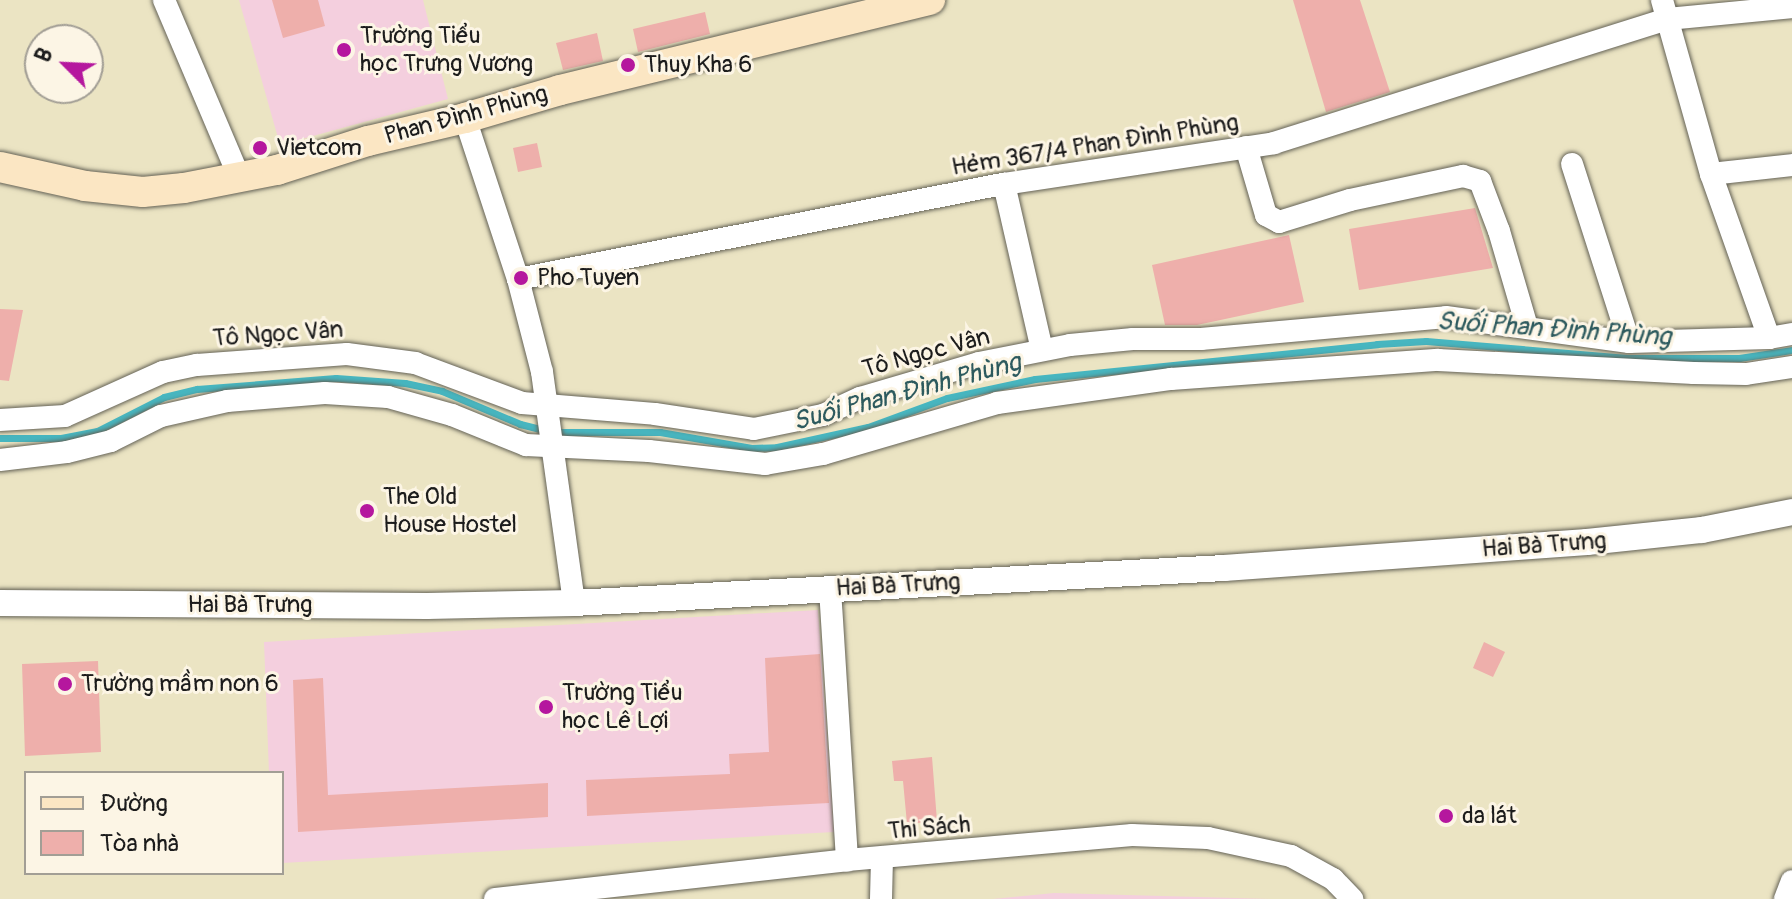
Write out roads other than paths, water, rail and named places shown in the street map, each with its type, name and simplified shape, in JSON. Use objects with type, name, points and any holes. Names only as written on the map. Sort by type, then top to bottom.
[{"type":"main road","name":"Phan Đình Phùng","points":[[0,167],[85,186],[143,192],[239,177],[277,170],[368,141],[465,118],[560,90],[930,0]]},
{"type":"street","points":[[164,0],[239,177]]},
{"type":"street","points":[[1769,338],[1711,174],[1665,10],[1792,7]]},
{"type":"street","name":"Hẻm 367/4 Phan Đình Phùng","points":[[518,279],[1004,184],[1289,138],[1665,10]]},
{"type":"street","points":[[465,118],[518,279],[548,408],[574,603]]},
{"type":"street","points":[[1246,147],[1266,215],[1273,222],[1282,222],[1350,200],[1463,176],[1480,181],[1527,327]]},
{"type":"street","points":[[1572,164],[1629,342]]},
{"type":"street","points":[[1711,174],[1792,165]]},
{"type":"street","points":[[1004,184],[1042,350]]},
{"type":"street","name":"Tô Ngọc Vân","points":[[0,420],[65,416],[133,384],[185,367],[347,354],[415,363],[513,401],[548,408],[655,414],[754,429],[823,415],[860,398],[918,379],[1042,350],[1133,339],[1201,339],[1446,317],[1629,342],[1769,338],[1792,334]]},
{"type":"street","points":[[0,460],[82,449],[111,441],[161,416],[227,401],[325,393],[388,397],[452,415],[526,445],[649,451],[765,464],[823,454],[997,403],[1171,379],[1438,360],[1694,373],[1746,374],[1792,367]]},
{"type":"street","name":"Hai Bà Trưng","points":[[0,603],[427,606],[574,603],[1209,569],[1638,538],[1725,526],[1792,512]]},
{"type":"street","points":[[830,589],[847,860]]},
{"type":"street","name":"Thi Sách","points":[[495,899],[847,860],[1132,835],[1208,838],[1291,856],[1333,879],[1352,899]]},
{"type":"street","points":[[881,899],[882,858]]},
{"type":"street","points":[[1785,899],[1792,881]]},
{"type":"waterway","name":"Suối Phan Đình Phùng","points":[[0,438],[61,438],[97,431],[164,397],[197,389],[336,378],[405,383],[442,391],[520,424],[551,432],[660,432],[752,448],[777,447],[868,427],[947,398],[1035,379],[1377,344],[1426,341],[1627,358],[1739,358],[1792,350]]},
{"type":"place","name":"Trường Tiểu học Trưng Vương","points":[[344,50]]},
{"type":"place","name":"Thuy Kha 6","points":[[628,65]]},
{"type":"place","name":"Vietcom","points":[[260,148]]},
{"type":"place","name":"Pho Tuyen","points":[[521,278]]},
{"type":"place","name":"The Old House Hostel","points":[[367,511]]},
{"type":"place","name":"Trường mầm non 6","points":[[65,684]]},
{"type":"place","name":"Trường Tiểu học Lê Lợi","points":[[546,707]]},
{"type":"place","name":"da lát","points":[[1446,816]]}]
